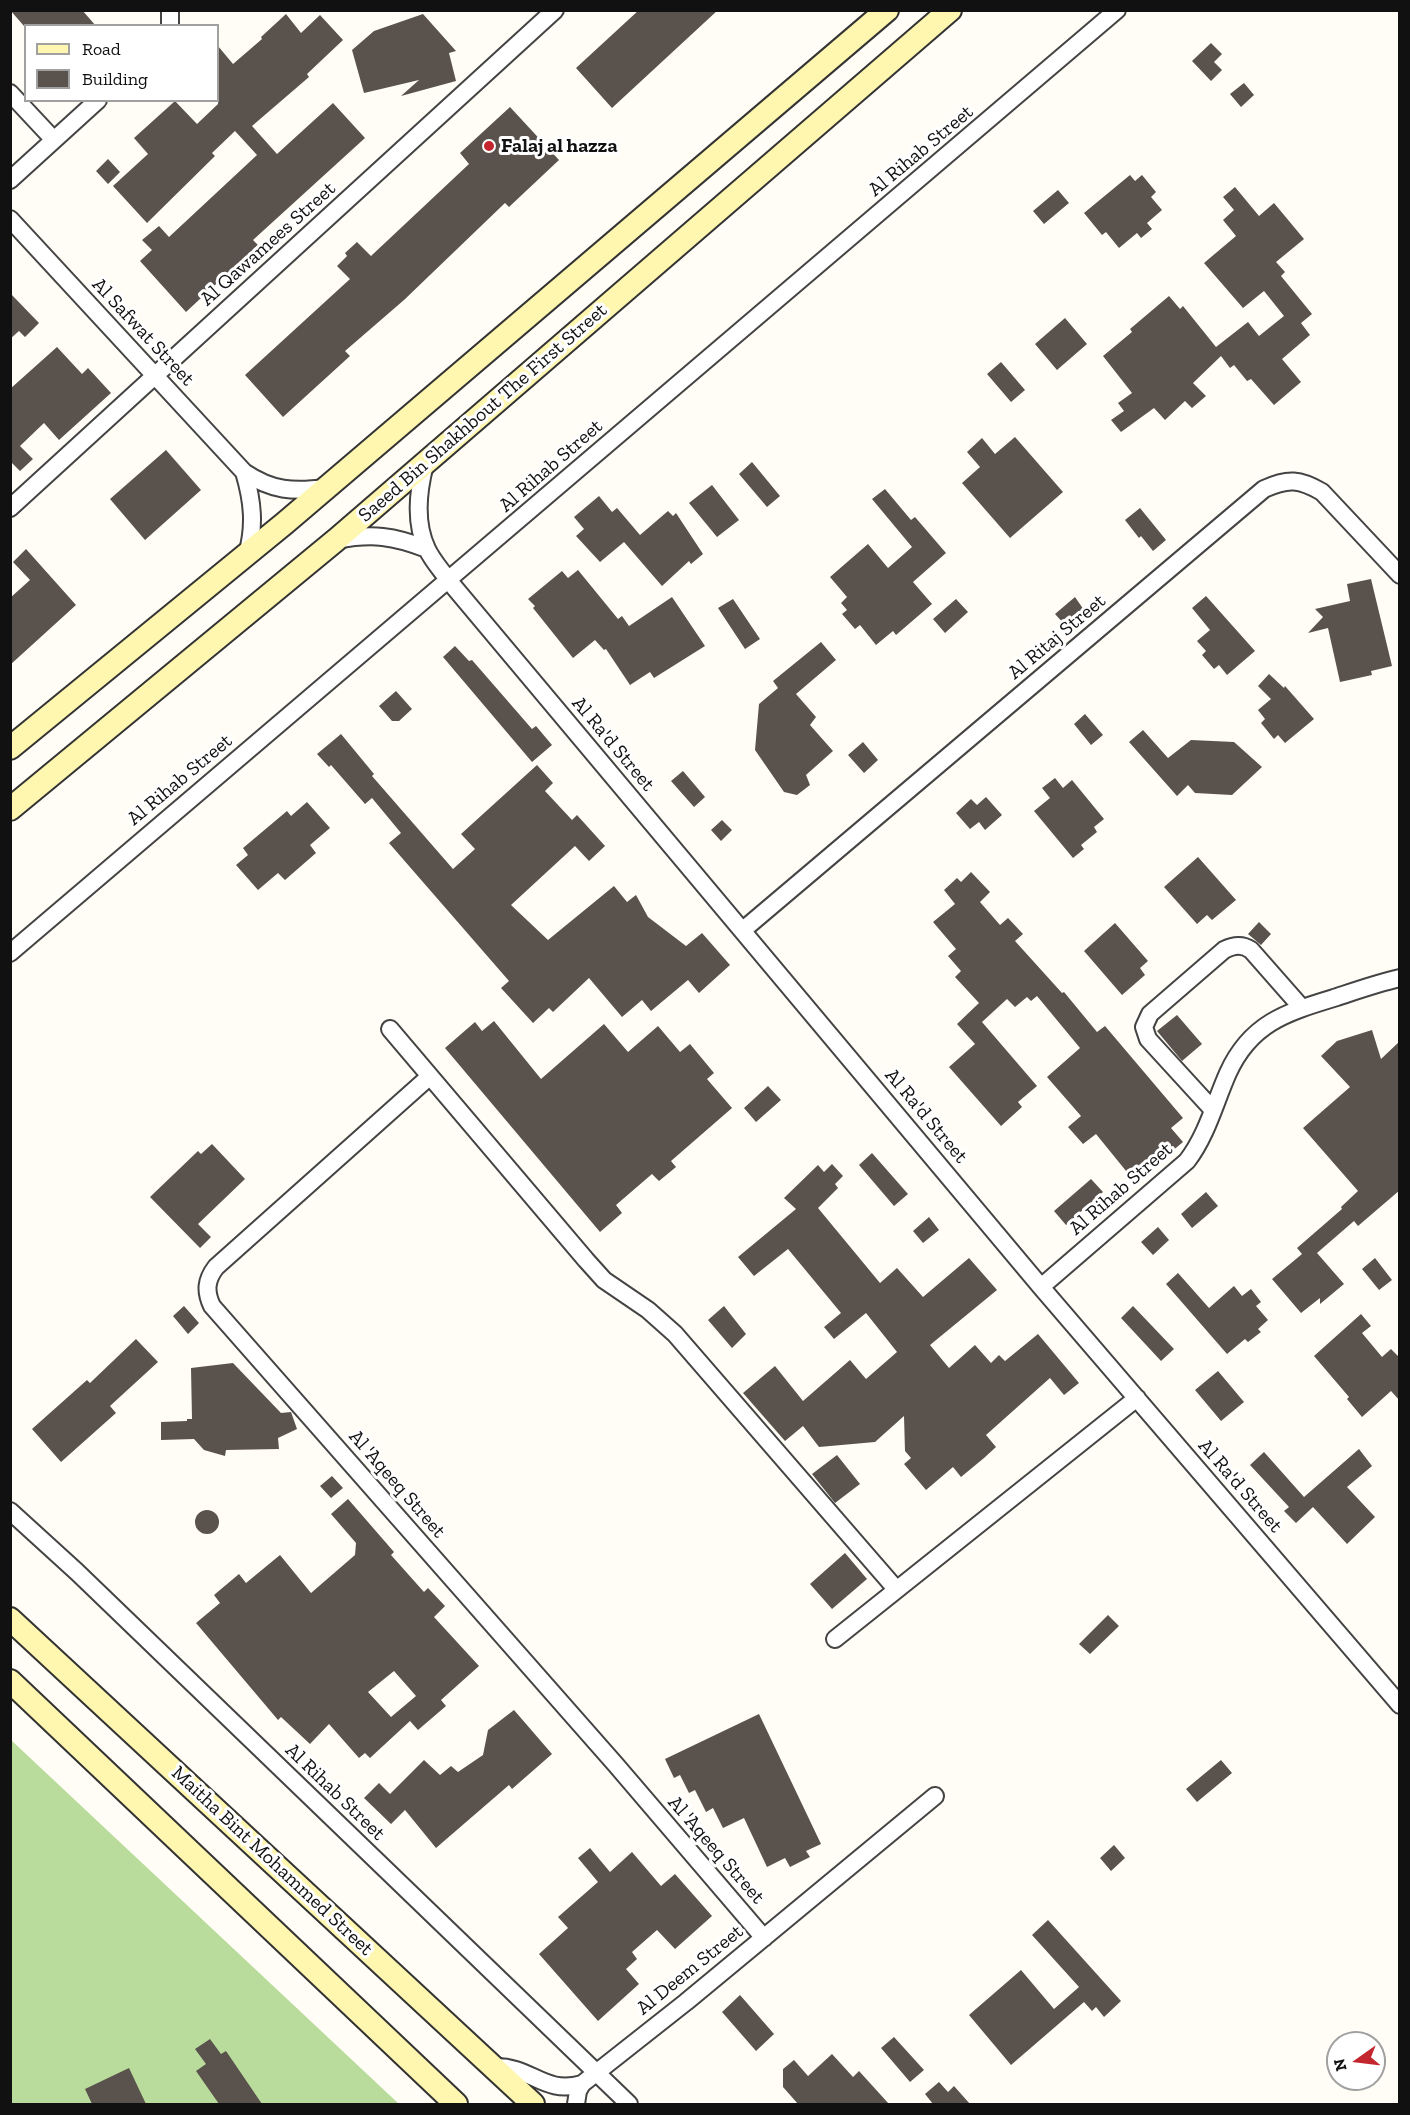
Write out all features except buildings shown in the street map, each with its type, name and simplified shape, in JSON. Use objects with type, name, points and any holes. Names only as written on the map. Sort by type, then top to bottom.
[{"type":"main road","points":[[10,748],[247,555],[887,10]]},
{"type":"main road","name":"Saeed Bin Shakhbout The First Street","points":[[10,809],[336,540],[950,10]]},
{"type":"main road","name":"Maitha Bint Mohammed Street","points":[[10,1619],[533,2104]]},
{"type":"main road","points":[[10,1681],[456,2104]]},
{"type":"street","name":"Al Qawamees Street","points":[[10,508],[555,10]]},
{"type":"street","name":"Al Rihab Street","points":[[10,953],[1117,10]]},
{"type":"street","points":[[10,93],[54,140]]},
{"type":"street","points":[[10,180],[96,102]]},
{"type":"street","name":"Al Safwat Street","points":[[10,219],[244,472],[261,484],[277,488],[301,490],[326,488]]},
{"type":"street","name":"Al Ra'd Street","points":[[425,464],[418,506],[421,528],[427,549],[449,581],[1041,1287],[1400,1705]]},
{"type":"street","name":"Al Safwat Street","points":[[244,472],[253,509],[253,524],[247,555]]},
{"type":"street","name":"Al Ritaj Street","points":[[743,930],[1264,489],[1278,482],[1294,481],[1309,484],[1322,492],[1400,575]]},
{"type":"street","points":[[336,540],[359,536],[382,536],[405,540],[427,549]]},
{"type":"street","points":[[1213,1110],[1148,1039],[1144,1027],[1150,1014],[1224,950],[1237,945],[1251,950],[1302,1008]]},
{"type":"street","name":"Al Rihab Street","points":[[1041,1287],[1187,1161],[1198,1144],[1228,1072],[1247,1042],[1272,1020],[1302,1008],[1400,978]]},
{"type":"street","points":[[390,1029],[604,1280],[648,1310],[675,1334],[896,1589]]},
{"type":"street","name":"Al 'Aqeeq Street","points":[[429,1077],[216,1267],[210,1275],[207,1296],[212,1306],[616,1765],[764,1938]]},
{"type":"street","points":[[835,1640],[1137,1398]]},
{"type":"street","name":"Al Rihab Street","points":[[10,1511],[77,1572],[629,2104]]},
{"type":"street","name":"Al Deem Street","points":[[582,2084],[764,1938],[935,1796]]},
{"type":"street","points":[[494,2067],[516,2068],[553,2086],[573,2087],[582,2084]]},
{"type":"street","points":[[576,2104],[578,2091],[582,2084]]},
{"type":"green space","points":[[11,1740],[399,2104],[11,2104]]},
{"type":"place","name":"Falaj al hazza","points":[[489,146]]}]
